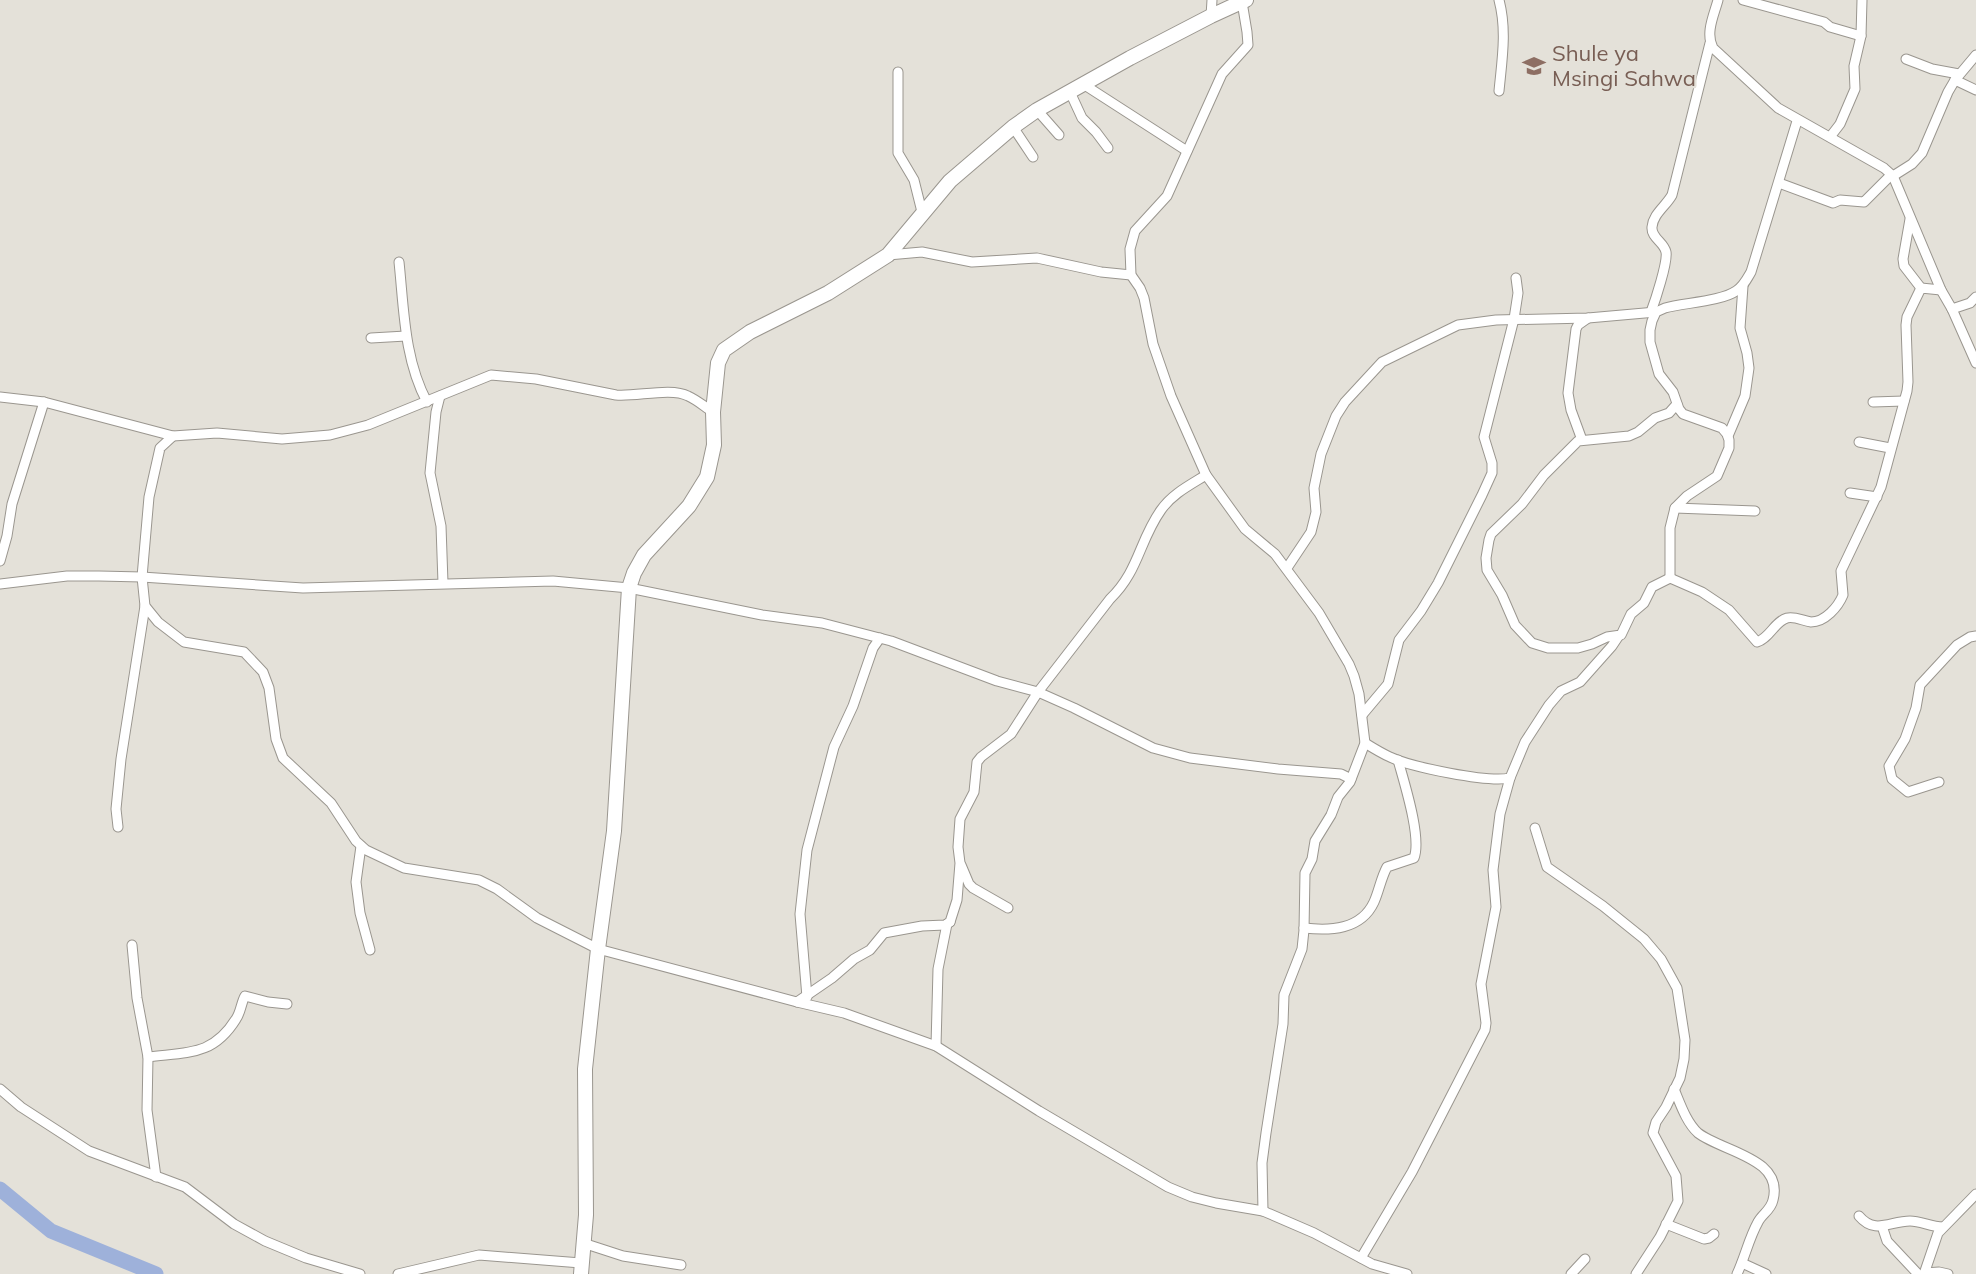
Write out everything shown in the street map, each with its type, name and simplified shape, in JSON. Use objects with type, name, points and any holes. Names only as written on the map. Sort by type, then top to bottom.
[{"type":"main road","points":[[581,1268],[586,1215],[585,1069],[614,831],[629,588],[644,555],[689,506],[706,477],[714,446],[712,412],[718,363],[724,350],[750,332],[828,293],[888,255],[950,181],[971,161],[1037,110],[1211,16],[1244,1]]},
{"type":"street","points":[[1211,16],[1212,0]]},
{"type":"street","points":[[1499,0],[1504,18],[1499,91]]},
{"type":"street","points":[[1718,0],[1709,30],[1710,43],[1672,195],[1652,228],[1653,234],[1664,247],[1666,258],[1652,321],[1650,342],[1656,368],[1673,392],[1677,404],[1687,416],[1722,428],[1728,436]]},
{"type":"street","points":[[1743,0],[1824,22],[1830,27],[1861,36]]},
{"type":"street","points":[[1830,137],[1840,124],[1855,89],[1854,66],[1861,36],[1862,0]]},
{"type":"street","points":[[1244,1],[1248,45],[1222,74],[1167,196],[1135,231],[1130,249],[1131,274],[1144,298],[1153,344],[1171,396],[1206,475],[1245,529],[1269,548],[1287,568],[1319,614],[1349,664],[1359,694],[1362,715],[1365,743],[1352,779],[1338,797],[1331,815],[1315,841],[1312,860],[1305,876],[1304,928],[1300,953],[1284,995],[1283,1024],[1263,1164],[1263,1212]]},
{"type":"street","points":[[1710,43],[1778,108],[1797,121],[1884,168],[1892,176],[1941,290],[1976,363]]},
{"type":"street","points":[[1779,183],[1833,202],[1842,200],[1860,203],[1869,198],[1892,176],[1912,164],[1926,147],[1941,106],[1957,77],[1976,55]]},
{"type":"street","points":[[1906,59],[1957,77],[1976,90]]},
{"type":"street","points":[[898,72],[898,153],[914,180],[922,212]]},
{"type":"street","points":[[1083,84],[1187,151]]},
{"type":"street","points":[[1070,92],[1082,118],[1108,148]]},
{"type":"street","points":[[1037,110],[1059,135]]},
{"type":"street","points":[[1287,568],[1311,532],[1316,512],[1314,494],[1321,454],[1336,416],[1373,370],[1393,356],[1458,326],[1514,320],[1588,318],[1654,312],[1735,292],[1743,286],[1751,272],[1797,121]]},
{"type":"street","points":[[1013,127],[1033,157]]},
{"type":"street","points":[[1910,217],[1903,259],[1904,266],[1921,288],[1941,290]]},
{"type":"street","points":[[888,255],[922,252],[972,262],[1037,258],[1101,272],[1131,274]]},
{"type":"street","points":[[399,262],[406,336],[416,382],[427,402]]},
{"type":"street","points":[[1362,715],[1388,684],[1399,640],[1438,583],[1491,473],[1492,463],[1484,437],[1514,320],[1518,293],[1516,278]]},
{"type":"street","points":[[1670,578],[1670,528],[1675,508],[1687,496],[1717,476],[1729,447],[1728,436],[1744,396],[1749,368],[1740,328],[1743,286]]},
{"type":"street","points":[[1670,578],[1702,592],[1729,610],[1757,642],[1786,619],[1817,621],[1840,602],[1843,595],[1840,572],[1881,487],[1904,401],[1908,382],[1907,317],[1921,288]]},
{"type":"street","points":[[1952,309],[1970,303],[1976,297]]},
{"type":"street","points":[[1582,440],[1571,410],[1568,388],[1576,329],[1588,318]]},
{"type":"street","points":[[371,338],[406,336]]},
{"type":"street","points":[[0,397],[44,402],[173,436],[218,433],[282,439],[330,435],[368,425],[491,375],[499,374],[536,378],[616,395],[676,392],[688,396],[712,412]]},
{"type":"street","points":[[440,396],[430,466],[441,526],[443,583]]},
{"type":"street","points":[[1873,402],[1904,401]]},
{"type":"street","points":[[0,561],[12,504],[44,402]]},
{"type":"street","points":[[1618,637],[1607,637],[1592,644],[1566,649],[1548,648],[1532,643],[1515,626],[1502,595],[1487,570],[1491,534],[1522,504],[1551,468],[1582,440],[1629,436],[1638,432],[1655,418],[1669,413],[1677,404]]},
{"type":"street","points":[[118,827],[116,809],[121,759],[145,606],[142,577],[149,497],[157,455],[163,444],[173,436]]},
{"type":"street","points":[[1859,442],[1890,448]]},
{"type":"street","points":[[936,1046],[938,969],[947,924],[950,922],[957,900],[960,819],[974,792],[977,762],[1011,734],[1038,692],[1126,581],[1148,531],[1161,510],[1170,500],[1206,475]]},
{"type":"street","points":[[1850,493],[1877,497]]},
{"type":"street","points":[[1675,508],[1755,511]]},
{"type":"street","points":[[0,584],[67,576],[142,577],[303,588],[552,581],[629,588],[762,615],[822,623],[880,638],[938,657],[998,681],[1038,692],[1153,748],[1168,753],[1278,769],[1341,774],[1352,779]]},
{"type":"street","points":[[1361,1258],[1412,1172],[1485,1030],[1481,984],[1496,907],[1493,870],[1500,814],[1510,778],[1525,742],[1561,691],[1580,682],[1624,633],[1631,614],[1644,603],[1652,587],[1670,578]]},
{"type":"street","points":[[145,606],[158,622],[184,642],[244,652],[263,672],[269,688],[276,739],[283,758],[331,803],[361,846],[404,868],[479,880],[497,889],[537,918],[598,949],[855,1016],[936,1046],[980,1075],[1168,1187],[1208,1201],[1263,1212],[1314,1233],[1372,1264],[1407,1274]]},
{"type":"street","points":[[1939,782],[1908,792],[1892,779],[1889,766],[1905,739],[1916,708],[1920,685],[1957,645],[1976,636]]},
{"type":"street","points":[[807,997],[800,914],[807,850],[834,747],[853,706],[873,648],[880,638]]},
{"type":"street","points":[[1365,743],[1413,765],[1486,779],[1510,778]]},
{"type":"street","points":[[1304,928],[1325,931],[1337,929],[1359,919],[1374,903],[1387,867],[1414,858],[1417,852],[1411,809],[1398,760]]},
{"type":"street","points":[[1535,828],[1547,867],[1604,906],[1644,939],[1661,959],[1679,996],[1685,1052],[1680,1077],[1656,1122],[1653,1133],[1672,1165],[1678,1185],[1678,1201],[1660,1237],[1636,1274]]},
{"type":"street","points":[[361,846],[356,882],[360,913],[370,950]]},
{"type":"street","points":[[960,863],[973,888],[1008,908]]},
{"type":"street","points":[[797,1002],[807,997],[854,959],[870,950],[884,933],[922,926],[945,925],[950,922]]},
{"type":"street","points":[[132,945],[137,998],[148,1057],[147,1110],[156,1177]]},
{"type":"street","points":[[148,1057],[191,1052],[212,1046],[218,1042],[238,1016],[244,996],[287,1004]]},
{"type":"street","points":[[0,1089],[21,1107],[89,1152],[185,1187],[234,1224],[265,1241],[306,1258],[360,1274]]},
{"type":"street","points":[[1674,1089],[1696,1131],[1747,1157],[1766,1169],[1773,1178],[1774,1197],[1771,1206],[1758,1221],[1737,1274]]},
{"type":"street","points":[[1923,1274],[1938,1233],[1976,1194]]},
{"type":"street","points":[[1859,1216],[1874,1226],[1906,1221],[1943,1227]]},
{"type":"street","points":[[1666,1224],[1704,1239],[1714,1234]]},
{"type":"street","points":[[1882,1226],[1887,1241],[1923,1274],[1939,1272],[1948,1274]]},
{"type":"street","points":[[583,1243],[623,1256],[681,1265]]},
{"type":"street","points":[[398,1274],[479,1255],[581,1268]]},
{"type":"street","points":[[1571,1274],[1585,1259]]},
{"type":"street","points":[[1742,1263],[1767,1274]]},
{"type":"waterway","points":[[0,1189],[51,1231],[156,1274]]},
{"type":"place","name":"Shule ya Msingi Sahwa","points":[[1534,66]]}]
